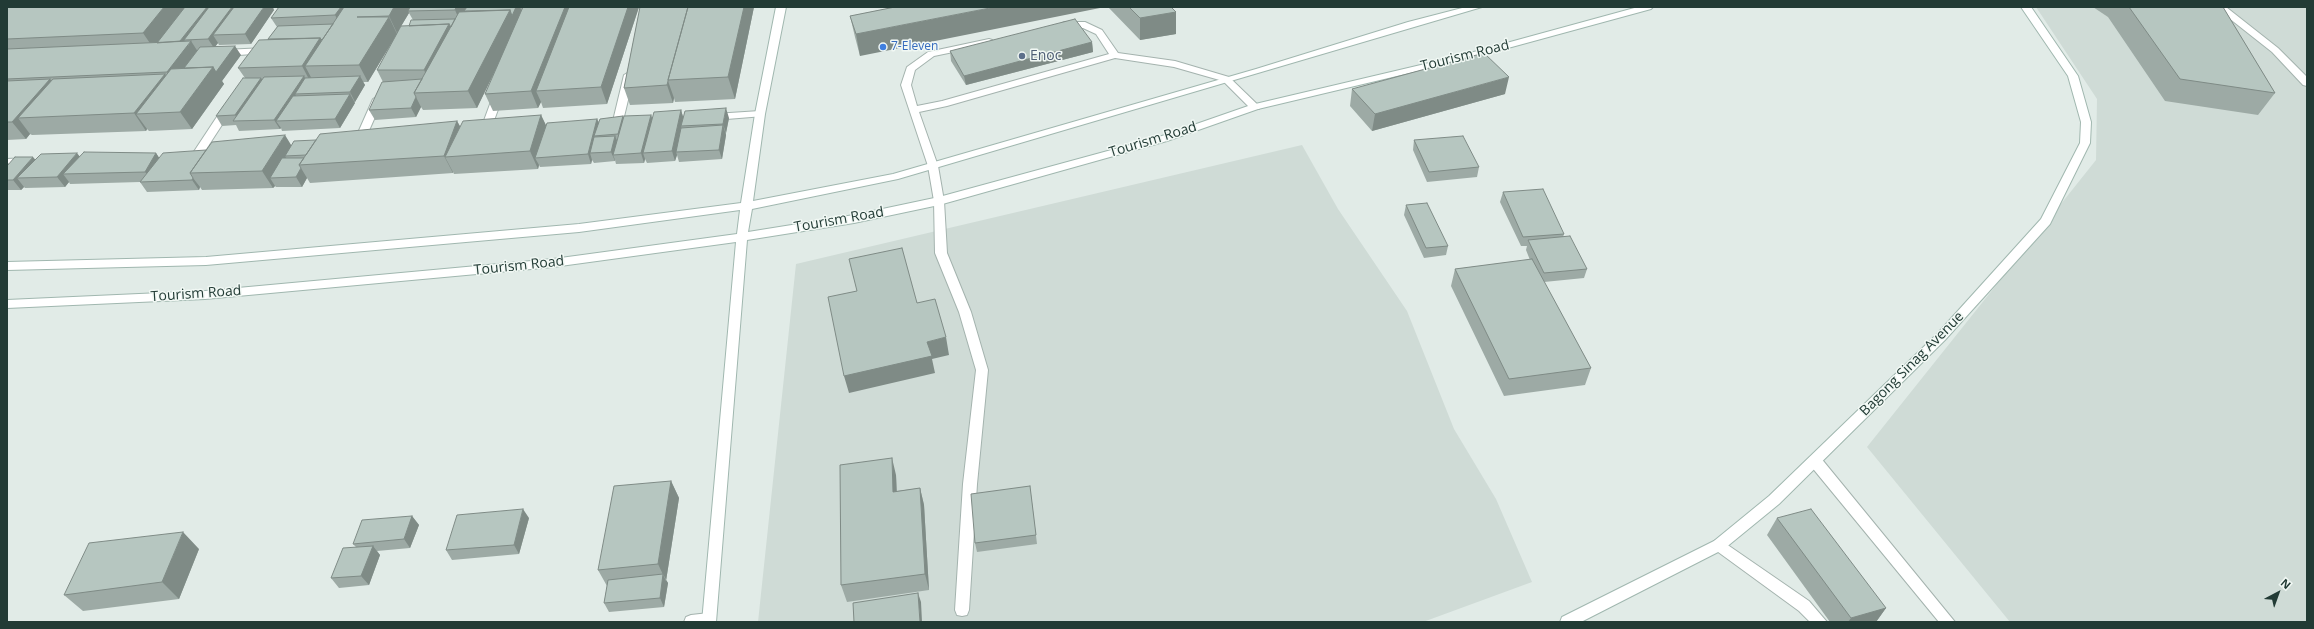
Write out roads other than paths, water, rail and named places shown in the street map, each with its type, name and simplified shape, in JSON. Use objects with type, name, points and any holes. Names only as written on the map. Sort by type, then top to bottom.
[{"type":"main road","points":[[691,622],[709,621],[742,237],[760,114],[781,7]]},
{"type":"main road","points":[[7,266],[206,262],[579,228],[746,206],[894,176],[933,166],[1411,24],[1477,7]]},
{"type":"main road","name":"Tourism Road","points":[[7,304],[205,295],[521,266],[700,244],[854,219],[940,201],[1163,138],[1256,108],[1461,58],[1648,7]]},
{"type":"main road","name":"Bagong Sinag Avenue","points":[[1567,622],[1719,545],[1774,500],[1816,461],[1941,337],[2046,221],[2085,143],[2086,122],[2073,76],[2026,7]]},
{"type":"main road","points":[[2220,7],[2275,50],[2307,83]]},
{"type":"main road","points":[[1055,27],[1070,24],[1085,25],[1098,32],[1115,54]]},
{"type":"main road","points":[[962,610],[970,484],[982,370],[965,312],[941,253],[940,201],[933,166],[913,110],[906,85],[910,69],[931,54],[1001,39]]},
{"type":"main road","points":[[211,54],[268,48],[257,64]]},
{"type":"main road","points":[[913,110],[943,104],[1115,54],[1175,64],[1226,79],[1256,108]]},
{"type":"main road","points":[[617,125],[631,66]]},
{"type":"main road","points":[[374,142],[354,144],[384,86]]},
{"type":"main road","points":[[499,132],[480,134],[501,89]]},
{"type":"main road","points":[[212,154],[193,155],[235,97]]},
{"type":"main road","points":[[704,118],[760,114]]},
{"type":"main road","points":[[7,162],[39,161]]},
{"type":"main road","points":[[1816,461],[1948,622]]},
{"type":"main road","points":[[1719,545],[1804,606],[1820,622]]},
{"type":"place","name":"7-Eleven","points":[[883,47]]},
{"type":"place","name":"Enoc","points":[[1022,56]]}]
